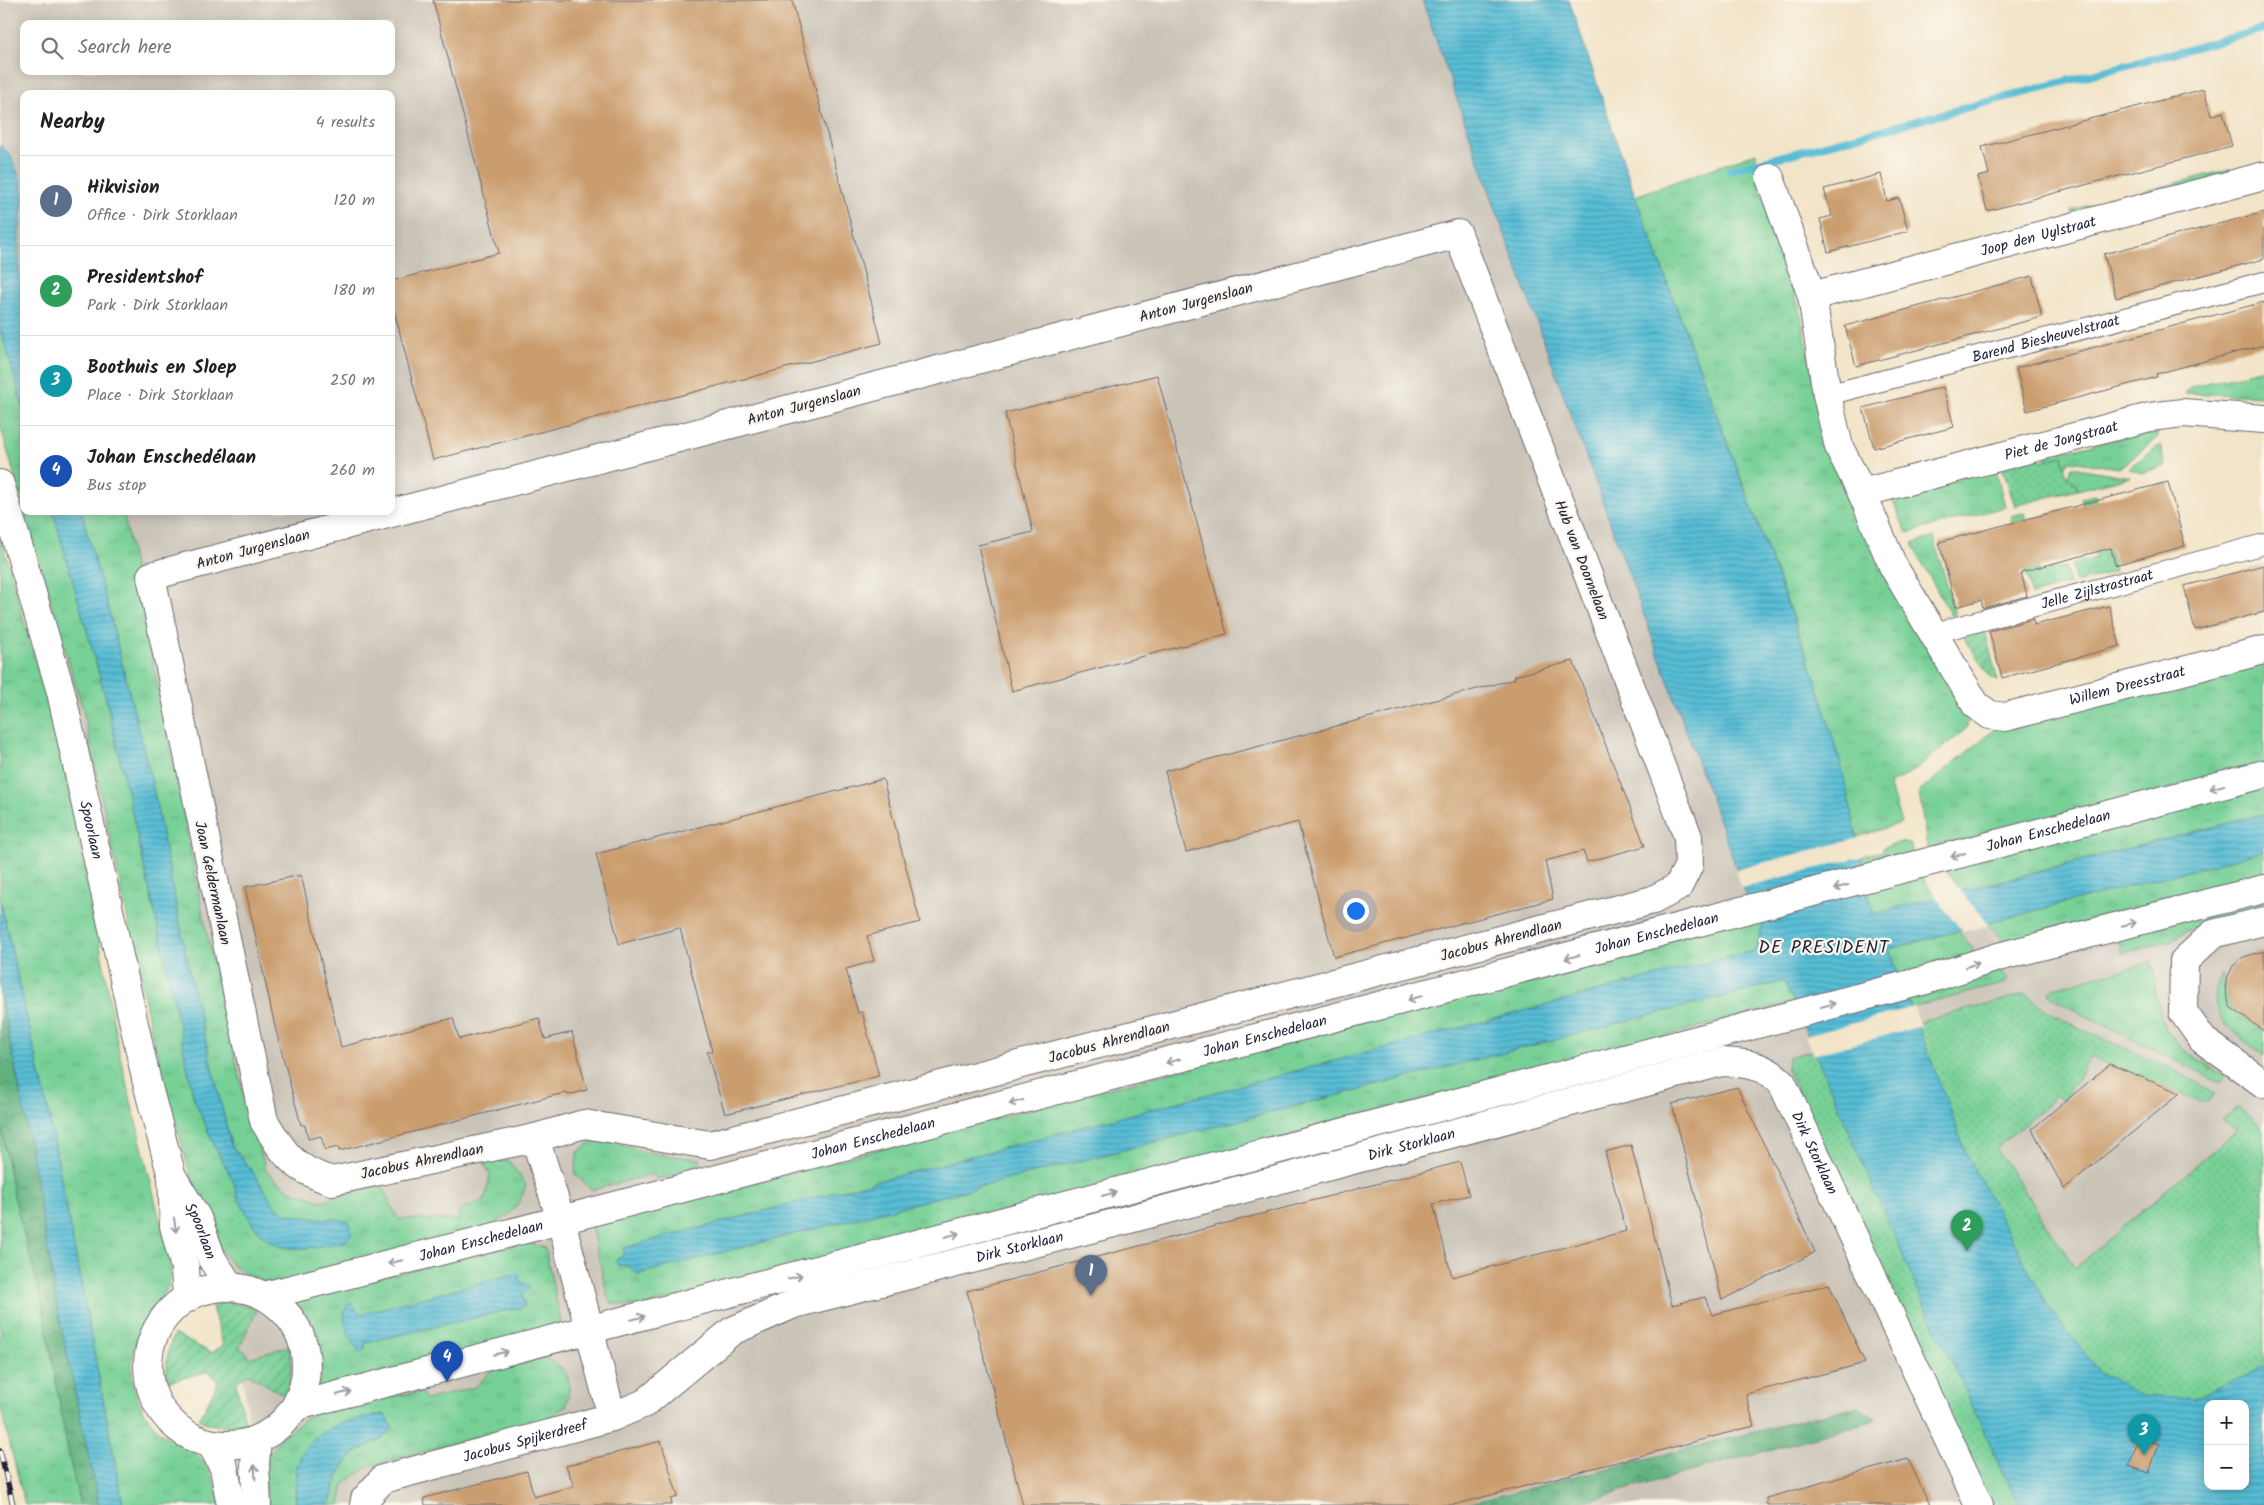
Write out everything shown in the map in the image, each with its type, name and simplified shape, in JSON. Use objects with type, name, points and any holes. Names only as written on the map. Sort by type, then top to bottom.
[{"type":"street","name":"Joop den Uylstraat","points":[[1812,296],[2264,176]]},
{"type":"street","points":[[1770,178],[1812,296],[1827,396],[1839,447],[1862,493],[1893,566],[1932,634]]},
{"type":"street","name":"Anton Jurgenslaan","points":[[395,512],[1458,234]]},
{"type":"street","name":"Hub van Doornelaan","points":[[1458,234],[1688,837],[1688,864],[1678,887]]},
{"type":"street","name":"Barend Biesheuvelstraat","points":[[1827,396],[2264,282]]},
{"type":"street","name":"Piet de Jongstraat","points":[[1862,493],[2150,417],[2183,413],[2264,419]]},
{"type":"street","name":"Spoorlaan","points":[[0,484],[61,692],[147,1083],[172,1177],[174,1226],[185,1268],[187,1298]]},
{"type":"street","name":"Anton Jurgenslaan","points":[[151,576],[384,515]]},
{"type":"street","name":"Jelle Zijlstrastraat","points":[[1932,634],[2264,544]]},
{"type":"street","name":"Joan Geldermanlaan","points":[[151,576],[264,1121],[284,1153],[310,1174]]},
{"type":"street","name":"Willem Dreesstraat","points":[[1932,634],[1976,705],[1990,715],[2005,717],[2264,650]]},
{"type":"street","name":"Johan Enschedelaan","points":[[264,1296],[1738,914],[2264,774]]},
{"type":"street","name":"Jacobus Ahrendlaan","points":[[310,1174],[332,1181],[536,1138],[584,1124],[710,1145],[1653,900],[1678,887]]},
{"type":"street","points":[[296,1406],[1926,980],[1998,957],[2264,889]]},
{"type":"street","points":[[2264,921],[2213,934],[2184,961],[2183,1012],[2203,1040],[2264,1084]]},
{"type":"street","name":"Dirk Storklaan","points":[[612,1417],[645,1403],[732,1331],[794,1304],[1145,1215],[1722,1062],[1746,1063],[1762,1067],[1782,1083],[1979,1505]]},
{"type":"street","points":[[536,1138],[561,1220],[612,1417]]},
{"type":"street","name":"Spoorlaan","points":[[172,1177],[197,1218],[212,1259],[229,1285]]},
{"type":"street","points":[[229,1285],[264,1296],[288,1317],[304,1344],[307,1365],[305,1385],[296,1406],[282,1424],[257,1439],[237,1444],[212,1445],[194,1439],[163,1412],[149,1380],[149,1350],[165,1317],[187,1298],[207,1288],[229,1285]]},
{"type":"street","name":"Jacobus Spijkerdreef","points":[[364,1505],[365,1499],[383,1479],[612,1417]]},
{"type":"street","points":[[257,1439],[255,1464],[257,1505]]},
{"type":"street","points":[[212,1445],[224,1468],[231,1505]]},
{"type":"shaded area","points":[[0,0],[1489,0],[1822,948],[2264,829],[2264,1505],[260,1505],[241,1365],[27,515],[395,515],[395,90],[20,90],[20,487],[0,408]]},
{"type":"green space","points":[[1756,153],[1757,177],[1800,310],[1820,413],[1890,587],[1921,640],[1970,716],[1966,729],[1908,775],[1889,783],[1901,823],[1857,837],[1815,677],[1635,196]]},
{"type":"green space","points":[[2230,169],[2230,175],[2074,217],[2071,210]]},
{"type":"green space","points":[[0,327],[20,396],[20,495],[0,425]]},
{"type":"green space","points":[[2264,369],[2264,396],[2185,393],[2191,387]]},
{"type":"green space","points":[[2157,430],[2158,437],[2119,468],[2069,461],[2058,476],[2051,478],[2046,455]]},
{"type":"green space","points":[[2160,445],[2165,466],[2141,473],[2128,468]]},
{"type":"green space","points":[[2063,456],[2066,475],[2076,484],[2078,489],[2015,506],[2002,467],[2033,458],[2046,460]]},
{"type":"green space","points":[[1995,467],[2005,507],[1907,533],[1892,500],[1897,493]]},
{"type":"green space","points":[[2072,467],[2130,477],[2057,495],[2054,484],[2063,484]]},
{"type":"green space","points":[[2095,495],[2115,572],[2076,583],[2071,565],[2096,558],[2081,498]]},
{"type":"green space","points":[[2024,513],[2039,572],[2065,567],[2069,584],[2032,595],[2011,516]]},
{"type":"green space","points":[[25,515],[54,515],[107,702],[165,958],[194,1099],[215,1147],[233,1180],[238,1198],[253,1225],[266,1239],[283,1247],[301,1249],[346,1242],[339,1219],[316,1219],[286,1214],[275,1206],[252,1171],[231,1145],[190,976],[152,783],[107,604],[82,515],[124,515],[213,964],[250,1121],[267,1172],[288,1189],[320,1201],[381,1184],[398,1219],[460,1220],[458,1210],[485,1200],[490,1175],[483,1160],[509,1161],[526,1185],[523,1195],[510,1214],[481,1231],[272,1285],[244,1273],[231,1264],[220,1249],[191,1178],[154,1044],[83,710]]},
{"type":"green space","points":[[0,534],[63,761],[94,911],[119,1052],[172,1269],[167,1289],[145,1321],[136,1342],[132,1372],[135,1390],[142,1408],[160,1432],[194,1453],[206,1465],[214,1481],[221,1505],[123,1505],[48,1110],[0,899]]},
{"type":"green space","points":[[1934,537],[1955,614],[1951,616],[1912,544]]},
{"type":"green space","points":[[1984,627],[1998,681],[1990,677],[1962,634]]},
{"type":"green space","points":[[2264,658],[2264,764],[1928,854],[1919,792],[1996,728]]},
{"type":"green space","points":[[2264,781],[2264,814],[1961,891],[1942,865]]},
{"type":"green space","points":[[1901,842],[1911,845],[1913,856],[1864,868],[1862,856],[1883,851],[1883,847]]},
{"type":"green space","points":[[2264,851],[2264,881],[2009,947],[1987,923]]},
{"type":"green space","points":[[1921,874],[1936,898],[1873,914],[1868,890]]},
{"type":"green space","points":[[2264,897],[2264,910],[2186,931],[2171,940],[2122,954],[2118,936]]},
{"type":"green space","points":[[1740,921],[1741,926],[1761,921],[1763,924],[1756,950],[624,1248],[625,1255],[616,1260],[618,1265],[628,1266],[638,1274],[1784,981],[1794,1002],[641,1307],[611,1303],[608,1298],[591,1226]]},
{"type":"green space","points":[[1958,931],[1979,956],[1898,974],[1889,949]]},
{"type":"green space","points":[[2151,962],[2155,972],[2155,991],[2164,1028],[2182,1049],[2225,1076],[2220,1082],[2080,1013],[2052,997],[2049,993],[2054,988]]},
{"type":"green space","points":[[1997,966],[2008,979],[2005,983],[1911,1008],[1907,996]]},
{"type":"green space","points":[[2221,974],[2230,1007],[2264,1031],[2264,1055],[2232,1031],[2218,1012],[2215,1002],[2216,989]]},
{"type":"green space","points":[[0,992],[25,1116],[59,1316],[99,1505],[80,1505],[68,1452],[43,1306],[13,1192],[0,1121]]},
{"type":"green space","points":[[2026,994],[2041,1006],[2073,1025],[2168,1067],[2215,1093],[2206,1104],[2091,1057],[2064,1101],[2054,1095],[2047,1105],[1996,1148],[2075,1268],[2238,1130],[2222,1119],[2239,1107],[2264,1129],[2264,1505],[1993,1505],[1940,1404],[1787,1069],[1788,1057]]},
{"type":"green space","points":[[0,1121],[13,1192],[43,1306],[68,1452],[80,1505],[25,1505],[0,1405]]},
{"type":"green space","points":[[592,1141],[615,1142],[648,1153],[700,1159],[698,1177],[694,1170],[656,1179],[653,1174],[592,1190],[575,1174],[577,1153]]},
{"type":"green space","points":[[529,1242],[545,1248],[561,1322],[557,1330],[318,1389],[321,1361],[320,1340],[311,1321],[293,1299]],"holes":[[[518,1274],[525,1306],[365,1343],[365,1349],[350,1303],[360,1314]]]},
{"type":"green space","points":[[226,1302],[258,1308],[239,1348],[246,1352],[249,1358],[289,1346],[291,1371],[284,1395],[248,1374],[236,1383],[246,1425],[222,1426],[199,1420],[218,1382],[209,1371],[168,1382],[167,1358],[174,1334],[212,1353],[223,1345],[211,1304]]},
{"type":"green space","points":[[539,1355],[562,1368],[566,1374],[569,1387],[566,1406],[548,1418],[369,1466],[344,1484],[340,1505],[329,1505],[338,1477],[345,1464],[355,1453],[384,1437],[393,1428],[384,1414],[346,1422],[322,1433],[304,1451],[298,1463],[296,1473],[296,1505],[266,1505],[265,1471],[269,1456],[280,1439],[320,1407],[421,1392],[426,1400],[475,1387],[496,1366]]},
{"type":"green space","points":[[1858,1406],[1876,1420],[1571,1505],[1462,1505]]},
{"type":"water","points":[[1422,0],[1569,0],[1635,196],[1815,678],[1842,768],[1873,914],[2264,814],[2264,851],[1889,949],[1968,1158],[2048,1306],[2100,1373],[2141,1396],[2195,1399],[2264,1367],[2264,1505],[2019,1505],[1923,1302],[1784,981],[638,1274],[628,1266],[618,1265],[616,1260],[624,1255],[623,1248],[1756,950],[1763,924],[1747,897],[1500,221]]},
{"type":"water","points":[[0,145],[10,155],[20,178],[20,396],[0,327]]},
{"type":"water","points":[[54,515],[82,515],[107,604],[152,783],[190,976],[231,1145],[252,1171],[275,1206],[286,1214],[316,1219],[339,1219],[350,1223],[352,1233],[346,1242],[301,1249],[283,1247],[266,1239],[253,1225],[238,1198],[233,1180],[215,1147],[194,1099],[165,958],[107,702]]},
{"type":"water","points":[[0,899],[48,1110],[123,1505],[99,1505],[59,1316],[25,1116],[0,992]]},
{"type":"water","points":[[518,1273],[520,1282],[528,1285],[529,1289],[522,1294],[525,1306],[365,1343],[365,1349],[362,1352],[359,1352],[346,1327],[344,1314],[350,1302],[360,1314]]},
{"type":"water","points":[[384,1414],[393,1428],[384,1437],[355,1453],[345,1464],[338,1477],[329,1505],[296,1505],[298,1463],[312,1441],[322,1433],[346,1422]]},
{"type":"pier","points":[[1859,838],[1863,856],[1741,888],[1735,870]]},
{"type":"pier","points":[[1960,889],[1989,925],[1963,932],[1935,896]]},
{"type":"pier","points":[[1914,1007],[1921,1026],[1813,1055],[1805,1036]]},
{"type":"building","points":[[433,0],[792,0],[882,343],[433,460],[395,314],[395,280],[499,253]]},
{"type":"building","points":[[2204,89],[2211,116],[2223,112],[2232,146],[1987,211],[1978,177],[1989,174],[1982,147]]},
{"type":"building","points":[[1881,174],[1887,201],[1899,198],[1908,231],[1828,252],[1820,219],[1832,216],[1824,189]]},
{"type":"building","points":[[2264,212],[2264,259],[2116,298],[2104,254]]},
{"type":"building","points":[[2032,276],[2042,317],[1856,366],[1845,326]]},
{"type":"building","points":[[2264,302],[2264,345],[2156,374],[2157,377],[2027,411],[2016,368]]},
{"type":"building","points":[[1157,375],[1227,634],[1012,691],[978,545],[1033,532],[1005,413]]},
{"type":"building","points":[[1943,387],[1954,427],[1874,448],[1863,408]]},
{"type":"building","points":[[2168,482],[2185,546],[2115,565],[2111,548],[2021,572],[2027,596],[1983,608],[1981,600],[1956,607],[1939,542]]},
{"type":"building","points":[[2264,565],[2264,612],[2195,630],[2184,586]]},
{"type":"building","points":[[2109,606],[2120,646],[2002,678],[1989,631],[2033,619],[2034,625]]},
{"type":"building","points":[[1573,661],[1645,846],[1587,862],[1583,851],[1545,861],[1553,899],[1334,957],[1298,822],[1186,852],[1165,771],[1515,679],[1514,676]]},
{"type":"building","points":[[883,779],[920,922],[867,936],[874,961],[846,969],[858,1013],[862,1012],[879,1076],[725,1114],[707,1052],[712,1051],[680,928],[619,944],[596,854]]},
{"type":"building","points":[[301,875],[341,1047],[453,1018],[459,1039],[539,1018],[545,1039],[572,1032],[587,1090],[568,1095],[567,1093],[556,1095],[339,1151],[338,1147],[325,1150],[321,1136],[308,1139],[305,1125],[301,1125],[275,1027],[245,887]]},
{"type":"building","points":[[2264,951],[2264,1031],[2230,1007],[2225,989],[2227,978],[2233,966],[2243,957]]},
{"type":"building","points":[[2110,1064],[2180,1093],[2064,1189],[2032,1129]]},
{"type":"building","points":[[1737,1087],[1815,1252],[1722,1300],[1672,1104]]},
{"type":"building","points":[[1631,1145],[1672,1305],[1705,1297],[1712,1315],[1829,1284],[1865,1363],[1746,1394],[1754,1426],[1453,1505],[1023,1505],[967,1291],[1460,1162],[1469,1195],[1433,1204],[1452,1277],[1626,1231],[1605,1152]]},
{"type":"building","points":[[2139,1438],[2159,1444],[2149,1473],[2129,1466]]},
{"type":"building","points":[[661,1441],[678,1497],[671,1499],[672,1505],[425,1505],[424,1498],[527,1471],[534,1497],[574,1486],[566,1466]]},
{"type":"building","points":[[1908,1459],[1930,1505],[1767,1505],[1766,1498]]},
{"type":"waterway","points":[[1730,170],[2264,29]]},
{"type":"railway","points":[[0,1451],[13,1505]]},
{"type":"place","name":"Presidentshof","points":[[1967,1251]]},
{"type":"place","name":"Hikvision","points":[[1091,1296]]},
{"type":"place","name":"Johan Enschedélaan","points":[[447,1382]]},
{"type":"place","name":"Boothuis en Sloep","points":[[2144,1455]]},
{"type":"district","name":"DE PRESIDENT","points":[[1824,947]]}]
